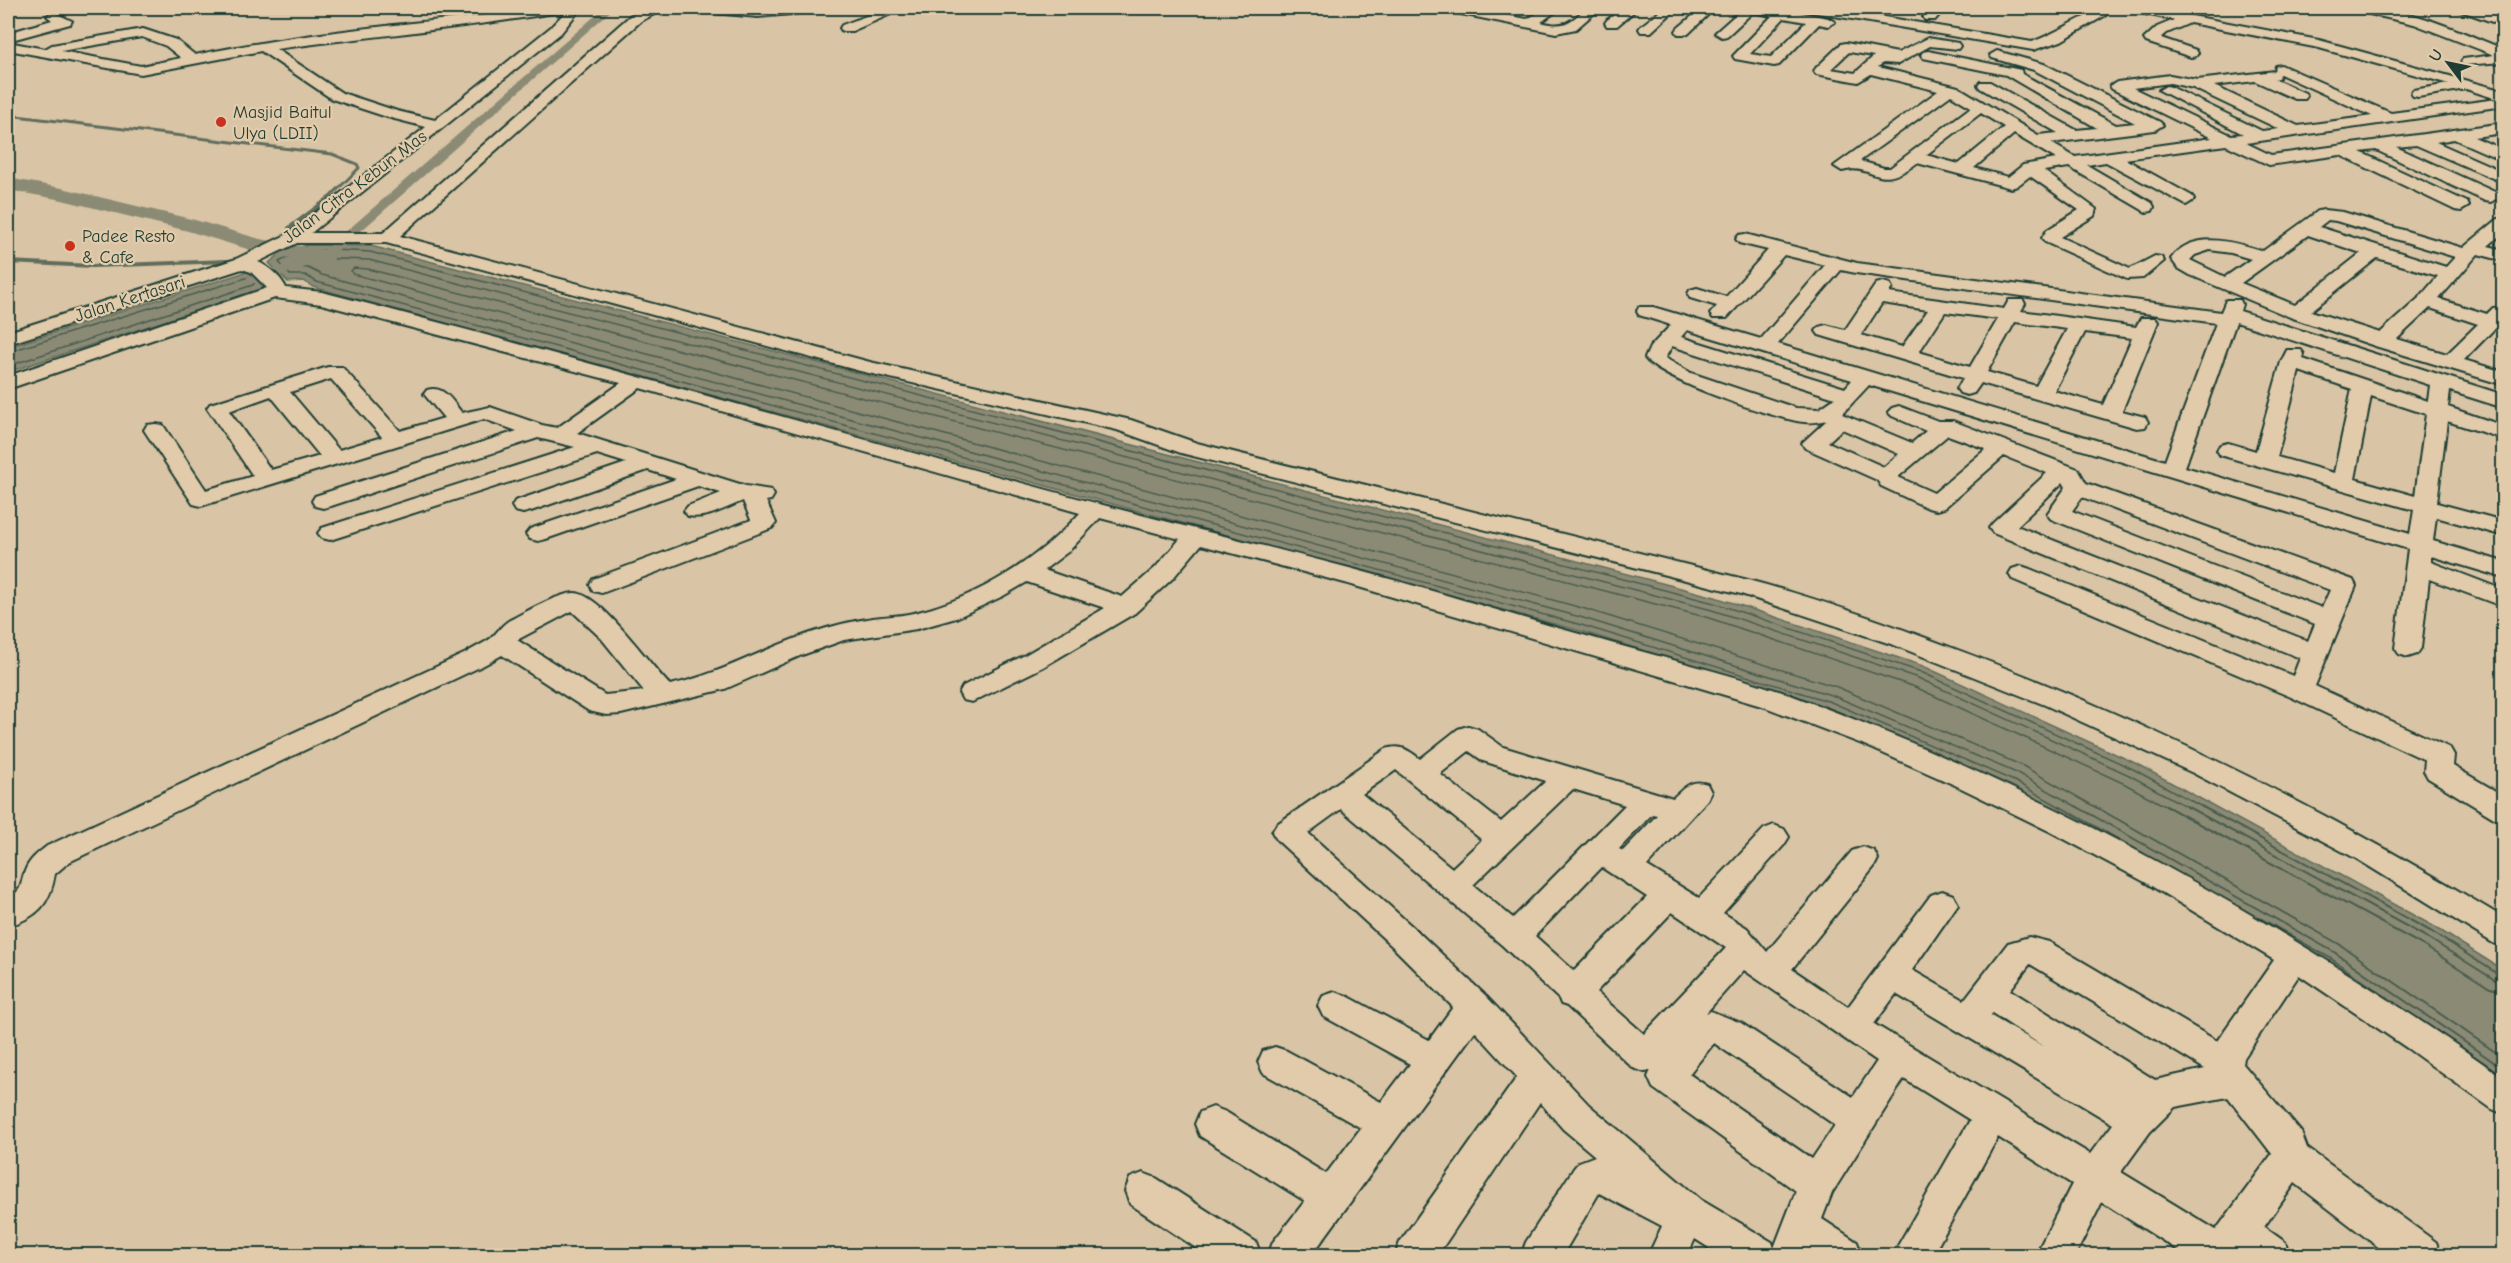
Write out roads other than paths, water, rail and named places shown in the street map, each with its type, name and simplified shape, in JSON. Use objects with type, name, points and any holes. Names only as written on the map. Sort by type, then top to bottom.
[{"type":"street","points":[[8,46],[137,70],[264,47],[395,29],[496,19],[560,8]]},
{"type":"street","points":[[438,125],[556,30],[575,8]]},
{"type":"street","points":[[376,239],[636,18],[655,8]]},
{"type":"street","points":[[702,8],[762,14],[813,8]]},
{"type":"street","points":[[848,28],[892,11],[876,8]]},
{"type":"street","points":[[1451,8],[1545,28],[1571,26],[1594,8]]},
{"type":"street","points":[[1515,8],[1550,11]]},
{"type":"street","points":[[1612,23],[1632,8]]},
{"type":"street","points":[[1646,29],[1671,8]]},
{"type":"street","points":[[1683,31],[1709,8]]},
{"type":"street","points":[[1722,33],[1749,8],[1782,14],[1814,14],[1850,24],[1973,30],[1994,28]]},
{"type":"street","points":[[1877,8],[1935,12],[1973,30],[2033,46],[2056,38],[2072,27],[2121,12]]},
{"type":"street","points":[[2038,8],[2054,8]]},
{"type":"street","points":[[2361,8],[2418,21],[2502,55]]},
{"type":"street","points":[[2419,8],[2470,26]]},
{"type":"street","points":[[2466,8],[2504,22]]},
{"type":"street","points":[[2081,10],[2187,20],[2293,38],[2504,96]]},
{"type":"street","points":[[1530,23],[1550,11]]},
{"type":"street","points":[[1782,14],[1740,56],[1774,62],[1814,14]]},
{"type":"street","points":[[8,37],[65,21],[53,16]]},
{"type":"street","points":[[2187,20],[2162,30],[2151,39],[2191,53]]},
{"type":"street","points":[[1850,24],[1898,51]]},
{"type":"street","points":[[1850,24],[1840,35],[1898,51],[1989,83],[2073,135]]},
{"type":"street","points":[[38,52],[143,33],[171,43],[193,60]]},
{"type":"street","points":[[2113,130],[2016,74],[1898,51],[1846,47],[1821,71],[1855,78],[1898,51],[1926,42],[1937,42],[2019,60],[2039,67],[2151,125]]},
{"type":"street","name":"Jalan Citra Kebun Mas","points":[[264,47],[337,96],[392,114],[438,125]]},
{"type":"street","points":[[2465,65],[2502,55]]},
{"type":"street","points":[[2444,63],[2465,65],[2504,81]]},
{"type":"street","points":[[1980,107],[1890,174],[1845,164],[1954,92],[2039,67]]},
{"type":"street","points":[[1868,69],[1954,92],[2146,207]]},
{"type":"street","points":[[2068,81],[2117,86],[2174,80],[2197,84],[2286,71],[2384,120],[2416,140],[2504,178]]},
{"type":"street","points":[[2257,77],[2309,100]]},
{"type":"street","points":[[2227,81],[2257,94]]},
{"type":"street","points":[[2149,82],[2258,135]]},
{"type":"street","points":[[2197,84],[2294,131]]},
{"type":"street","points":[[2418,93],[2470,85]]},
{"type":"street","points":[[2117,86],[2261,158],[2272,160],[2500,130]]},
{"type":"street","points":[[1914,157],[2011,183],[2029,168],[2504,102]]},
{"type":"street","points":[[2400,104],[2422,113]]},
{"type":"street","points":[[2330,109],[2361,123]]},
{"type":"street","points":[[2306,117],[2325,126]]},
{"type":"street","points":[[2035,140],[2188,120]]},
{"type":"street","name":"Jalan Citra Kebun Mas","points":[[250,262],[289,240],[438,125]]},
{"type":"street","points":[[1961,171],[2013,127]]},
{"type":"street","points":[[1893,131],[1932,141]]},
{"type":"street","points":[[2457,135],[2504,156]]},
{"type":"street","points":[[2380,146],[2491,197]]},
{"type":"street","points":[[2344,151],[2461,206]]},
{"type":"street","points":[[2109,157],[2186,200]]},
{"type":"street","points":[[2029,168],[2088,209],[2088,212],[2051,238],[2127,274],[2137,274],[2156,261]]},
{"type":"street","points":[[2173,470],[2230,305],[2267,258],[2324,215],[2337,216],[2471,251],[2504,256]]},
{"type":"street","points":[[2382,342],[2427,301],[2471,251],[2504,223]]},
{"type":"street","points":[[2306,229],[2450,274]]},
{"type":"street","points":[[289,240],[376,239],[867,367],[1123,425],[1189,448],[1748,588],[1836,614],[2065,701],[2258,792],[2351,842],[2504,934]]},
{"type":"street","points":[[1745,239],[1836,264],[2022,290],[2143,321]]},
{"type":"street","points":[[2267,258],[2232,248],[2202,245],[2193,248],[2180,259],[2230,305],[2445,372],[2504,379]]},
{"type":"street","points":[[1697,294],[1725,309],[1780,248]]},
{"type":"street","points":[[2297,313],[2374,251]]},
{"type":"street","points":[[250,262],[275,289]]},
{"type":"street","name":"Jalan Kertasari","points":[[8,338],[250,262]]},
{"type":"street","points":[[1765,347],[1836,264]]},
{"type":"street","points":[[2110,414],[2143,321],[2135,295],[2123,283],[2127,274]]},
{"type":"street","points":[[8,383],[275,289],[322,298],[637,381],[1095,510],[1353,577],[1567,638],[1775,700],[1842,724],[1973,780],[2086,836],[2295,955],[2345,985],[2504,1098]]},
{"type":"street","points":[[1958,405],[2010,316],[2022,290]]},
{"type":"street","points":[[1849,338],[1881,293],[1940,306],[2079,325],[2143,321],[2230,305],[2297,313],[2382,342],[2504,402]]},
{"type":"street","points":[[2427,301],[2499,319]]},
{"type":"street","points":[[1907,355],[1940,306]]},
{"type":"street","points":[[1646,311],[2173,470],[2419,556],[2504,599]]},
{"type":"street","points":[[2408,648],[2437,411],[2445,372],[2499,319]]},
{"type":"street","points":[[1684,322],[1657,351],[1655,358],[1673,372],[1792,414],[1809,417],[1837,410],[1865,377]]},
{"type":"street","points":[[2042,394],[2079,325]]},
{"type":"street","points":[[1826,331],[2137,422]]},
{"type":"street","points":[[1669,339],[1849,396]]},
{"type":"street","points":[[2265,460],[2293,358],[2363,386],[2504,433]]},
{"type":"street","points":[[267,480],[217,408],[335,371],[396,440]]},
{"type":"street","points":[[561,435],[637,381]]},
{"type":"street","points":[[2343,483],[2363,386]]},
{"type":"street","points":[[277,390],[335,459]]},
{"type":"street","points":[[434,394],[458,421]]},
{"type":"street","points":[[1899,412],[1940,430]]},
{"type":"street","points":[[155,430],[201,499],[490,413],[537,431],[599,446],[698,479],[753,494]]},
{"type":"street","points":[[1914,452],[1840,420],[1813,442],[1886,476],[1889,481],[1936,503],[2001,447]]},
{"type":"street","points":[[1886,476],[1945,426],[2001,447],[2069,479],[2344,586],[2300,690]]},
{"type":"street","points":[[323,501],[537,431]]},
{"type":"street","points":[[330,533],[599,446]]},
{"type":"street","points":[[2228,450],[2504,530]]},
{"type":"street","points":[[523,506],[647,463]]},
{"type":"street","points":[[538,534],[698,479]]},
{"type":"street","points":[[2041,544],[2059,514],[2069,479]]},
{"type":"street","points":[[2069,479],[2001,528],[2315,654]]},
{"type":"street","points":[[696,511],[753,494]]},
{"type":"street","points":[[602,585],[764,523],[753,494]]},
{"type":"street","points":[[502,643],[599,704],[609,706],[633,704],[724,680],[801,645],[834,634],[923,620],[959,607],[1024,572],[1059,547],[1083,526],[1095,510]]},
{"type":"street","points":[[2059,514],[2330,620]]},
{"type":"street","points":[[972,693],[1034,661],[1126,608],[1164,573],[1195,537]]},
{"type":"street","points":[[2419,556],[2504,570]]},
{"type":"street","points":[[1024,572],[1126,608]]},
{"type":"street","points":[[2021,574],[2300,690],[2440,755],[2438,771],[2504,810]]},
{"type":"street","points":[[8,913],[29,902],[36,894],[40,872],[45,864],[58,854],[475,659],[502,643],[505,636],[518,627],[575,601],[607,630],[659,691],[669,695]]},
{"type":"street","points":[[1421,774],[1468,736],[1493,754],[1558,786],[1647,801],[1689,801],[1626,868]]},
{"type":"street","points":[[1502,839],[1396,756],[1287,832],[1404,938],[1474,1006],[1576,1117],[1688,1214],[1758,1256]]},
{"type":"street","points":[[1452,886],[1558,786]]},
{"type":"street","points":[[1342,794],[1514,937],[1573,994],[1655,1067],[1817,1184]]},
{"type":"street","points":[[1514,937],[1647,801]]},
{"type":"street","points":[[1701,916],[1774,837]]},
{"type":"street","points":[[1599,851],[1743,942],[1760,965]]},
{"type":"street","points":[[1760,965],[1863,859]]},
{"type":"street","points":[[1573,994],[1669,895]]},
{"type":"street","points":[[1852,1028],[1942,904]]},
{"type":"street","points":[[1968,1020],[2019,953],[2029,950],[2038,952],[2230,1072],[2289,1144],[2291,1158],[2226,1246]]},
{"type":"street","points":[[2230,1072],[2227,1054],[2295,955]]},
{"type":"street","points":[[1655,1067],[1732,961],[1740,956],[1760,965],[1852,1028],[2096,1178],[2226,1246],[2271,1256]]},
{"type":"street","points":[[1891,974],[1968,1020],[2146,1110]]},
{"type":"street","points":[[1988,993],[2146,1110]]},
{"type":"street","points":[[1335,1006],[1434,1060]]},
{"type":"street","points":[[1287,1256],[1474,1006]]},
{"type":"street","points":[[1655,1067],[1711,1026],[1729,1034],[1857,1120]]},
{"type":"street","points":[[1843,1256],[1795,1241],[1817,1184],[1899,1057]]},
{"type":"street","points":[[1275,1062],[1386,1124]]},
{"type":"street","points":[[2054,1256],[2096,1178],[2146,1110],[2166,1092],[2230,1072]]},
{"type":"street","points":[[1414,1256],[1538,1076]]},
{"type":"street","points":[[1911,1256],[1992,1115]]},
{"type":"street","points":[[1213,1124],[1331,1197]]},
{"type":"street","points":[[2291,1158],[2422,1256]]},
{"type":"street","points":[[1540,1256],[1592,1174],[1605,1175],[1662,1208],[1688,1214]]},
{"type":"street","points":[[1143,1191],[1242,1256]]},
{"type":"street","points":[[1667,1256],[1688,1214]]},
{"type":"water","points":[[309,245],[371,246],[1715,597],[1923,666],[2135,763],[2435,927],[2503,970],[2503,1086],[2327,963],[2012,786],[1829,708],[1577,630],[313,287],[304,281],[288,282],[269,263],[283,253]]},
{"type":"water","points":[[252,270],[268,287],[8,372],[8,347]]},
{"type":"waterway","points":[[252,280],[324,257],[609,8]]},
{"type":"waterway","points":[[8,115],[332,154],[357,164],[359,168],[329,198]]},
{"type":"waterway","points":[[8,184],[62,194],[195,226],[257,245],[324,257]]},
{"type":"waterway","points":[[289,228],[329,198]]},
{"type":"waterway","points":[[8,262],[93,266],[228,261]]},
{"type":"place","name":"Masjid Baitul Ulya (LDII)","points":[[221,122]]},
{"type":"place","name":"Padee Resto & Cafe","points":[[70,246]]}]
